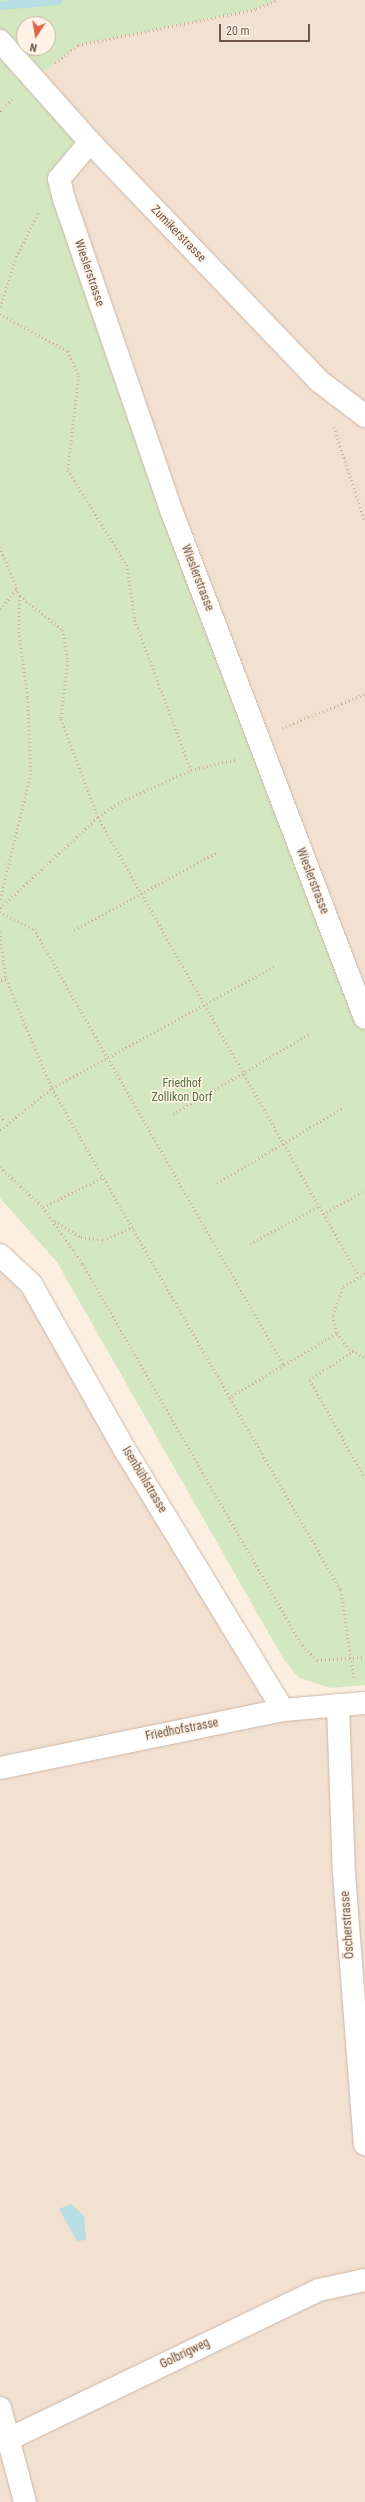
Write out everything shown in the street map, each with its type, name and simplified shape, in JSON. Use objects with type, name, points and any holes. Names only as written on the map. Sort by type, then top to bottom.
[{"type":"street","name":"Zumikerstrasse","points":[[0,41],[32,80],[318,381],[365,416]]},
{"type":"street","points":[[59,179],[90,142]]},
{"type":"street","name":"Wieslerstrasse","points":[[59,179],[173,515],[259,745],[365,1018]]},
{"type":"street","name":"Isenbühlstrasse","points":[[0,1255],[31,1284],[125,1450],[283,1710]]},
{"type":"street","name":"Friedhofstrasse","points":[[0,1768],[283,1710],[353,1704]]},
{"type":"street","name":"Öscherstrasse","points":[[353,1704],[344,1873],[365,2144]]},
{"type":"street","name":"Golbrigweg","points":[[9,2439],[320,2290],[365,2280]]},
{"type":"street","points":[[0,2408],[26,2502]]},
{"type":"path","points":[[32,80],[78,45],[256,9],[277,0]]},
{"type":"path","points":[[0,307],[16,257],[42,203],[59,179]]},
{"type":"path","points":[[0,314],[68,351],[79,376],[68,470],[127,565],[135,620],[191,770]]},
{"type":"path","points":[[333,425],[365,522]]},
{"type":"path","points":[[0,547],[20,596],[19,632],[28,698],[31,774],[0,901]]},
{"type":"path","points":[[0,609],[17,589]]},
{"type":"path","points":[[20,596],[63,630],[68,661],[61,719],[98,817],[359,1276]]},
{"type":"path","points":[[0,908],[98,817],[118,803],[191,770],[227,763],[259,745],[365,694]]},
{"type":"path","points":[[74,930],[216,853]]},
{"type":"path","points":[[0,912],[34,929],[106,1060],[284,1365]]},
{"type":"path","points":[[0,932],[6,979],[52,1088],[134,1227],[230,1398],[341,1590],[354,1658],[353,1704]]},
{"type":"path","points":[[0,1130],[6,1122],[52,1088],[206,1007],[275,966]]},
{"type":"path","points":[[0,981],[6,979]]},
{"type":"path","points":[[173,1114],[309,1034]]},
{"type":"path","points":[[217,1183],[344,1107]]},
{"type":"path","points":[[0,1116],[6,1122]]},
{"type":"path","points":[[0,1167],[43,1207],[83,1264],[300,1642],[317,1660],[365,1657]]},
{"type":"path","points":[[43,1207],[104,1177]]},
{"type":"path","points":[[323,1214],[365,1190]]},
{"type":"path","points":[[250,1244],[319,1206]]},
{"type":"path","points":[[53,1220],[81,1237],[102,1240],[134,1227]]},
{"type":"path","points":[[365,1274],[359,1276],[343,1288],[336,1300],[333,1316],[337,1333],[354,1352],[365,1357]]},
{"type":"path","points":[[230,1398],[337,1333]]},
{"type":"path","points":[[354,1352],[310,1380],[365,1478]]},
{"type":"shaded area","points":[[277,0],[365,0],[365,1018],[301,852],[32,80],[78,45],[256,9]]},
{"type":"shaded area","points":[[0,1258],[29,1286],[283,1710],[365,1703],[365,2502],[0,2502]]},
{"type":"green space","name":"Friedhof Zollikon Dorf","points":[[0,0],[277,0],[256,9],[78,45],[33,80],[90,142],[59,179],[365,1018],[365,1685],[330,1688],[299,1678],[284,1660],[57,1262],[0,1198]]},
{"type":"water","points":[[71,2204],[84,2216],[86,2240],[77,2241],[59,2209]]},
{"type":"waterway","points":[[1,5],[58,0]]}]
